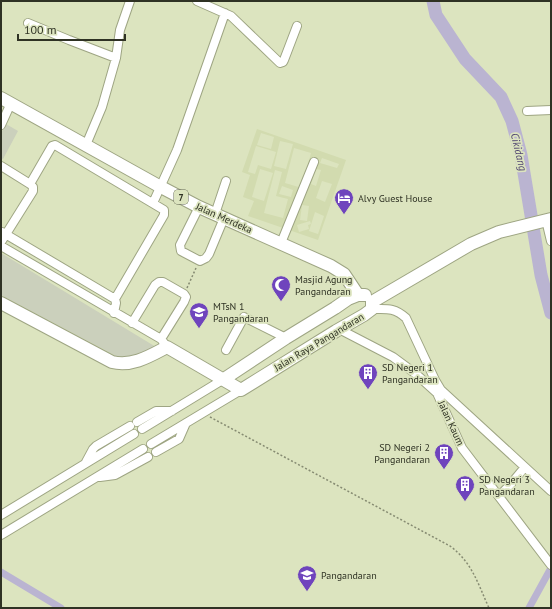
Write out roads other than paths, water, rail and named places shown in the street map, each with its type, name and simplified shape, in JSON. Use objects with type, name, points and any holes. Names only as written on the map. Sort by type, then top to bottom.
[{"type":"highway","name":"Jalan Merdeka","points":[[6,100],[161,187],[200,207],[281,243],[344,274],[358,294]]},
{"type":"highway","name":"Jalan Raya Pangandaran","points":[[241,390],[338,329],[364,315],[372,305],[471,244],[499,232],[546,220]]},
{"type":"highway","name":"Jalan Raya Pangandaran","points":[[224,380],[286,338],[358,294]]},
{"type":"highway","name":"7","points":[[358,294],[365,295],[372,305]]},
{"type":"highway","points":[[1,303],[103,357],[120,364],[146,358],[164,343],[241,390]]},
{"type":"street","points":[[86,145],[102,107],[116,58],[120,30],[130,1]]},
{"type":"street","points":[[197,1],[225,13],[236,20],[280,63],[284,60],[297,26]]},
{"type":"street","points":[[153,203],[177,150],[225,13]]},
{"type":"street","points":[[28,23],[116,58]]},
{"type":"street","points":[[1,125],[6,100]]},
{"type":"street","points":[[527,112],[551,110]]},
{"type":"street","points":[[30,184],[61,131]]},
{"type":"street","points":[[52,146],[55,145],[164,210],[164,215],[115,299],[116,303],[114,313]]},
{"type":"street","points":[[281,243],[314,162]]},
{"type":"street","points":[[1,166],[33,187],[33,191],[3,233],[1,242]]},
{"type":"street","points":[[200,207],[180,245],[181,251],[200,261],[206,258],[209,254],[220,216],[226,181]]},
{"type":"street","points":[[546,220],[551,241]]},
{"type":"street","points":[[3,233],[115,299]]},
{"type":"street","points":[[1,246],[164,343],[186,297],[184,294],[162,282],[159,282],[155,285],[132,323]]},
{"type":"street","name":"Jalan Kaum","points":[[372,305],[394,310],[406,318],[441,390],[551,490]]},
{"type":"street","points":[[226,350],[244,316],[286,338]]},
{"type":"street","name":"Jalan Kaum","points":[[338,329],[393,357],[416,374],[437,393],[462,448],[551,565]]},
{"type":"street","name":"Jalan Raya Pangandaran","points":[[140,425],[156,411],[173,410],[224,380]]},
{"type":"street","name":"Jalan Raya Pangandaran","points":[[151,444],[241,390]]},
{"type":"street","points":[[156,452],[179,438],[186,423]]},
{"type":"street","points":[[85,463],[96,446],[130,426]]},
{"type":"street","points":[[1,514],[134,434]]},
{"type":"street","points":[[1,535],[143,449]]},
{"type":"street","points":[[95,478],[113,476],[148,457]]},
{"type":"street","points":[[499,496],[525,467]]},
{"type":"waterway","name":"Cikidang","points":[[433,1],[436,15],[465,59],[501,97],[512,121],[521,155],[541,275],[551,313]]},
{"type":"waterway","points":[[529,608],[551,568]]},
{"type":"waterway","points":[[1,572],[61,608]]},
{"type":"place","name":"Alvy Guest House","points":[[344,215]]},
{"type":"place","name":"Masjid Agung Pangandaran","points":[[281,302]]},
{"type":"place","name":"MTsN 1 Pangandaran","points":[[199,329]]},
{"type":"place","name":"SD Negeri 1 Pangandaran","points":[[368,390]]},
{"type":"place","name":"SD Negeri 2 Pangandaran","points":[[444,470]]},
{"type":"place","name":"SD Negeri 3 Pangandaran","points":[[465,502]]},
{"type":"place","name":"Pangandaran","points":[[307,592]]}]
